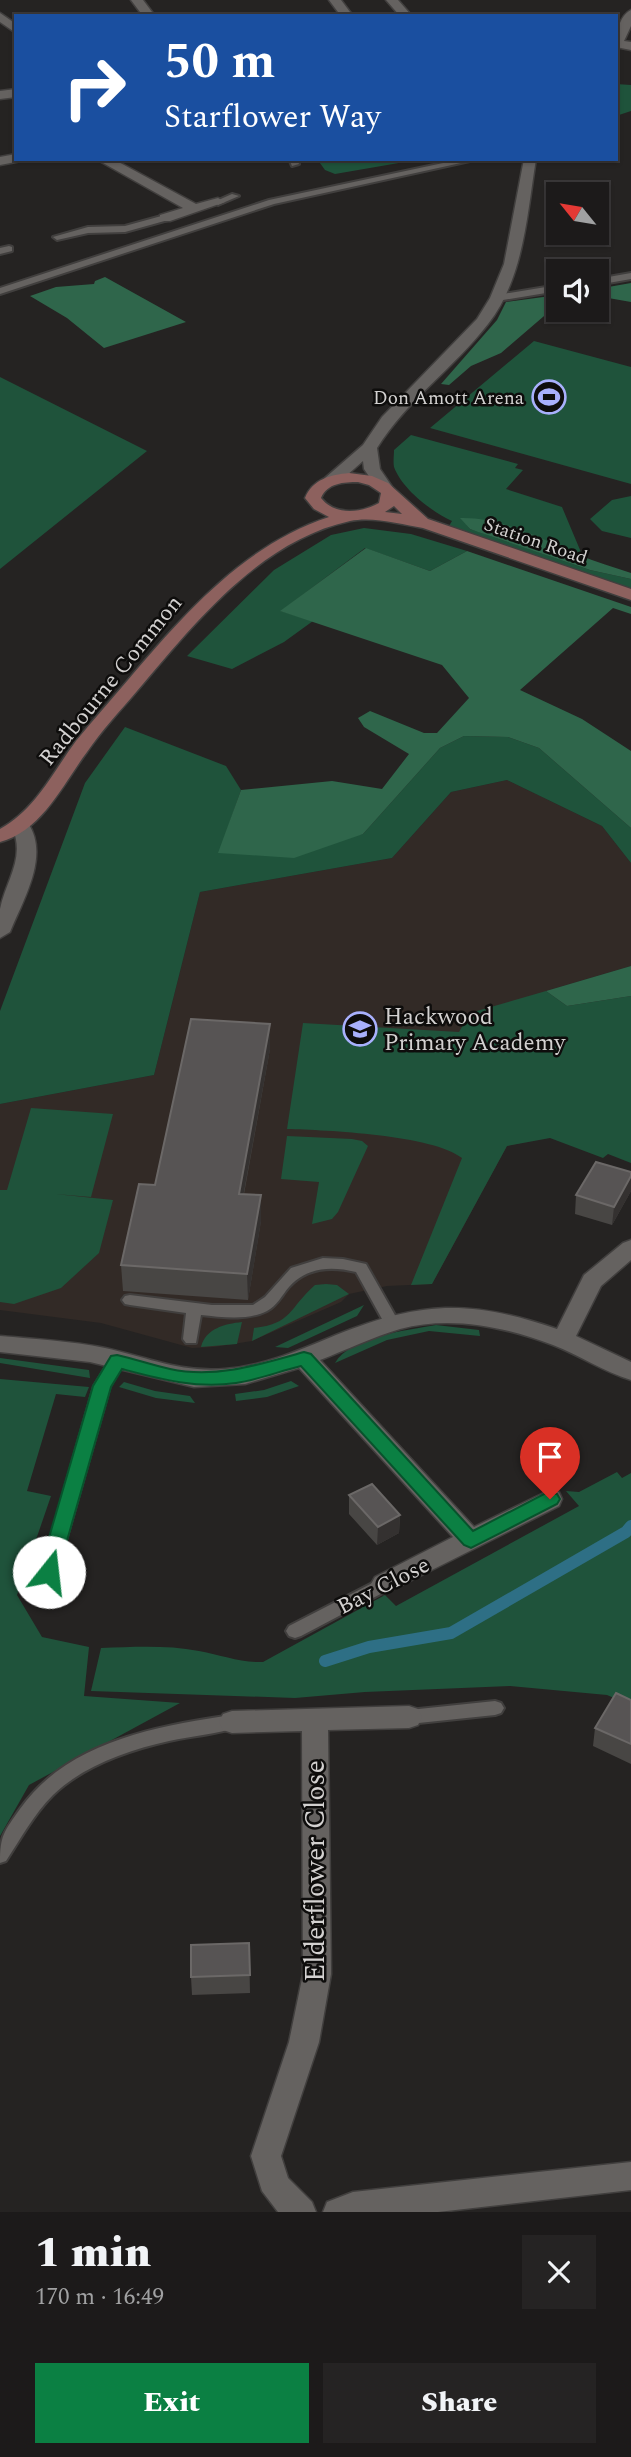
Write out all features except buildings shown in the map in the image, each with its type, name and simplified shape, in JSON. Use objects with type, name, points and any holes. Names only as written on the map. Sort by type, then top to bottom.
[{"type":"main road","points":[[298,536],[311,511],[317,488],[331,481],[367,479],[387,490]]},
{"type":"main road","name":"Radbourne Common","points":[[0,836],[21,827],[45,799],[81,747],[178,631],[233,579],[298,536],[332,520],[368,513],[386,505],[387,490]]},
{"type":"main road","name":"Station Road","points":[[387,490],[403,509],[427,524]]},
{"type":"main road","points":[[313,498],[316,504],[330,512],[353,515]]},
{"type":"main road","name":"Station Road","points":[[353,515],[392,517],[427,524],[631,595]]},
{"type":"street","points":[[392,0],[404,14]]},
{"type":"street","points":[[618,40],[631,13]]},
{"type":"street","points":[[0,16],[13,37]]},
{"type":"street","points":[[106,161],[194,209]]},
{"type":"street","points":[[331,481],[369,448],[387,420],[482,321],[497,298],[511,264],[530,161]]},
{"type":"street","points":[[166,218],[218,202]]},
{"type":"street","points":[[369,448],[372,470],[387,490]]},
{"type":"street","points":[[0,932],[28,858],[28,835],[21,827]]},
{"type":"street","points":[[563,1339],[592,1281],[631,1248]]},
{"type":"street","points":[[0,1344],[92,1354],[172,1376],[208,1379],[239,1377],[304,1358],[392,1324],[433,1315],[473,1317],[563,1339],[594,1351],[631,1371]]},
{"type":"street","points":[[304,1358],[471,1540]]},
{"type":"street","name":"Bay Close","points":[[384,1584],[550,1499]]},
{"type":"street","points":[[232,1722],[409,1717]]},
{"type":"street","name":"Elderflower Close","points":[[301,2212],[282,2197],[267,2170],[266,2156],[304,2042],[317,1974],[315,1720]]},
{"type":"street","points":[[338,2212],[352,2207],[631,2176]]},
{"type":"lane","points":[[0,291],[272,202],[466,161]]},
{"type":"lane","points":[[218,202],[236,196]]},
{"type":"lane","points":[[57,237],[88,230],[125,229],[166,218]]},
{"type":"lane","points":[[609,280],[631,276]]},
{"type":"lane","points":[[497,298],[546,290]]},
{"type":"lane","points":[[130,1300],[252,1311],[265,1306],[274,1298],[290,1277],[311,1266],[340,1262],[361,1268],[392,1324]]},
{"type":"lane","points":[[191,1339],[194,1307]]},
{"type":"lane","points":[[49,1572],[102,1386],[117,1361]]},
{"type":"lane","name":"Bay Close","points":[[295,1631],[384,1584]]},
{"type":"lane","points":[[409,1717],[495,1709]]},
{"type":"lane","points":[[0,1855],[24,1817],[55,1782],[102,1755],[180,1729],[232,1722]]},
{"type":"shaded area","name":"Hackwood Primary Academy","points":[[507,780],[602,826],[631,863],[631,966],[546,991],[550,1137],[507,1146],[432,1284],[387,1286],[349,1294],[341,1302],[252,1341],[214,1347],[192,1348],[101,1323],[0,1310],[0,1104],[154,1075],[200,892],[392,858],[451,792]]},
{"type":"green space","points":[[618,84],[631,85],[631,111],[618,115]]},
{"type":"green space","points":[[318,161],[410,161],[335,174],[325,170]]},
{"type":"green space","points":[[105,277],[186,322],[104,348],[67,318],[30,296],[56,287],[94,284]]},
{"type":"green space","points":[[631,283],[631,302],[609,298],[609,287]]},
{"type":"green space","points":[[546,297],[546,314],[501,353],[471,366],[449,385],[441,384],[497,320],[506,302]]},
{"type":"green space","name":"Don Amott Arena","points":[[534,341],[631,367],[631,484],[430,428]]},
{"type":"green space","points":[[0,377],[147,451],[0,569]]},
{"type":"green space","points":[[411,435],[518,464],[515,468],[523,470],[506,489],[562,507],[583,557],[531,534],[461,518],[470,529],[590,570],[631,579],[631,589],[449,526],[452,521],[418,499],[394,467],[394,450]]},
{"type":"green space","points":[[631,496],[631,538],[602,531],[590,519],[612,500]]},
{"type":"green space","points":[[460,518],[491,521],[521,530],[585,558],[631,573],[631,579],[590,570],[478,532],[470,529]]},
{"type":"green space","points":[[364,528],[411,534],[467,551],[430,571],[365,548],[281,611],[313,621],[284,642],[232,669],[187,656],[274,570],[331,535]]},
{"type":"green space","points":[[366,548],[430,571],[467,551],[631,607],[631,614],[613,608],[520,690],[582,719],[631,751],[631,828],[539,748],[508,737],[464,736],[440,748],[363,834],[294,858],[218,853],[241,790],[332,781],[382,789],[409,754],[364,727],[358,718],[370,711],[424,733],[437,733],[469,698],[442,665],[280,611]]},
{"type":"green space","points":[[125,727],[226,766],[241,790],[219,853],[363,834],[440,748],[464,736],[508,737],[539,748],[631,828],[631,863],[602,826],[507,780],[451,792],[392,858],[200,892],[154,1075],[0,1104],[0,1011],[85,783]]},
{"type":"green space","points":[[631,966],[631,996],[567,1006],[546,991]]},
{"type":"green space","points":[[546,991],[567,1006],[631,996],[631,1163],[608,1154],[603,1158],[550,1138],[507,1146],[432,1284],[411,1285],[462,1158],[448,1150],[404,1139],[287,1129],[303,1023],[459,1032],[470,1013]]},
{"type":"green space","points":[[31,1108],[113,1114],[91,1197],[55,1194],[113,1200],[99,1253],[61,1288],[14,1304],[0,1302],[0,1190],[7,1190]]},
{"type":"green space","points":[[287,1136],[352,1139],[362,1141],[368,1146],[338,1212],[332,1219],[312,1224],[319,1182],[281,1179]]},
{"type":"green space","points":[[315,1285],[337,1285],[349,1294],[252,1341],[254,1328],[283,1319]]},
{"type":"green space","points":[[364,1305],[357,1316],[288,1348],[275,1347]]},
{"type":"green space","points":[[242,1322],[237,1344],[201,1347],[212,1331]]},
{"type":"green space","points":[[436,1325],[479,1330],[480,1336],[429,1331],[387,1340],[335,1363],[342,1354],[366,1341],[395,1332]]},
{"type":"green space","points":[[0,1358],[89,1370],[90,1378],[0,1363]]},
{"type":"green space","points":[[0,1379],[89,1387],[85,1397],[56,1394],[27,1491],[51,1496],[17,1595],[42,1637],[89,1647],[84,1696],[180,1703],[29,1785],[0,1836]]},
{"type":"green space","points":[[291,1381],[299,1386],[267,1397],[236,1401],[235,1394],[264,1390]]},
{"type":"green space","points":[[124,1382],[155,1391],[190,1396],[195,1403],[156,1398],[119,1387]]},
{"type":"green space","points":[[617,1472],[622,1478],[631,1473],[631,1705],[607,1695],[510,1686],[295,1698],[91,1691],[101,1648],[175,1648],[263,1662],[385,1595],[396,1606],[579,1506],[566,1491],[579,1492]]},
{"type":"waterway","points":[[325,1661],[369,1647],[451,1633],[626,1532],[631,1526]]},
{"type":"place","name":"Don Amott Arena","points":[[549,397]]},
{"type":"place","name":"Hackwood Primary Academy","points":[[360,1029]]},
{"type":"route","points":[[49,1572],[102,1386],[117,1361],[172,1376],[208,1379],[239,1377],[304,1358],[471,1540],[550,1499]]}]
